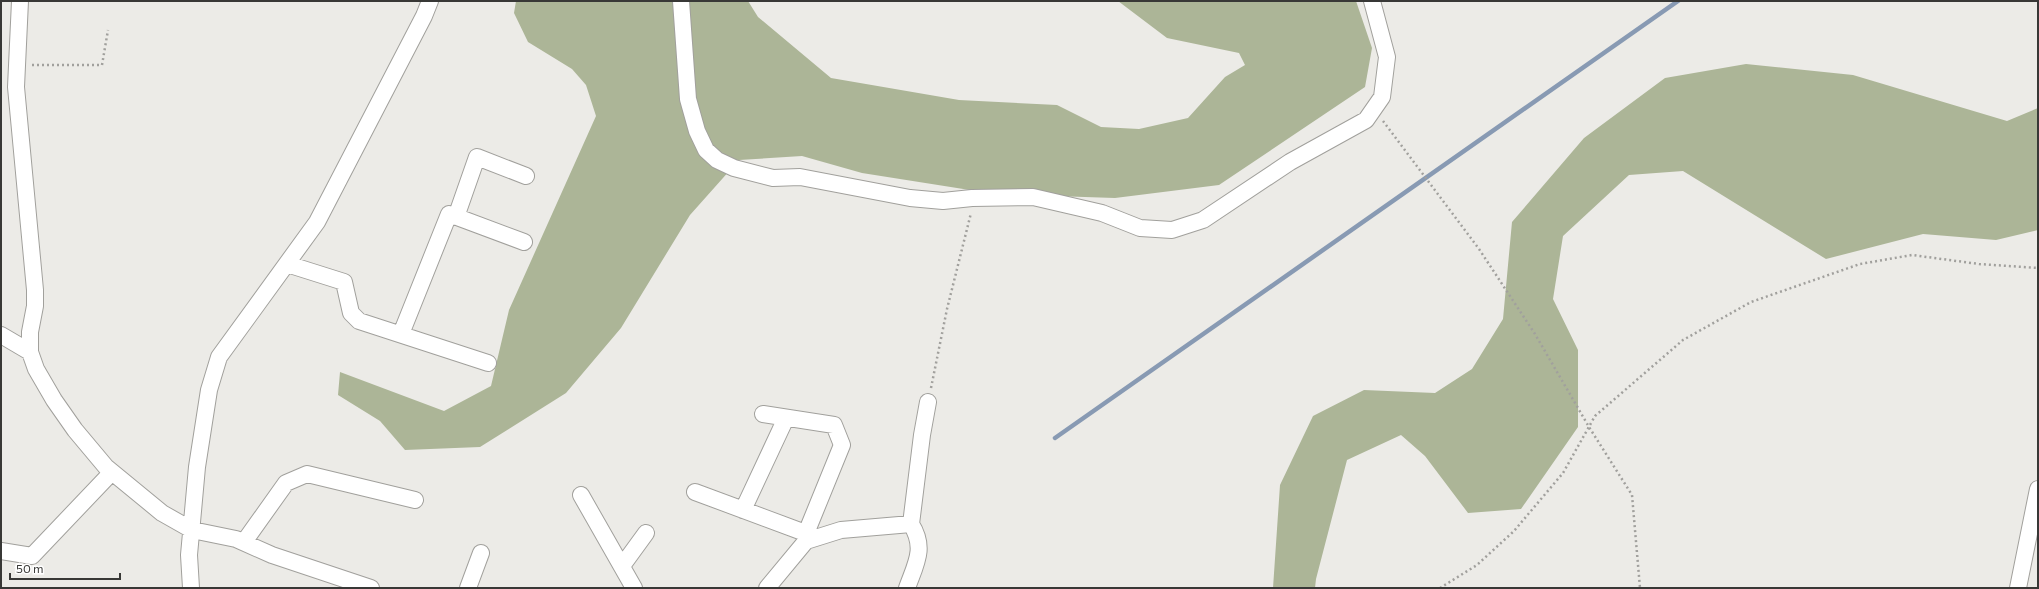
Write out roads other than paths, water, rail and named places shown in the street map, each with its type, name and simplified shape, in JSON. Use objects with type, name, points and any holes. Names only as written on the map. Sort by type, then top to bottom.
[{"type":"street","points":[[20,1],[16,87],[35,290],[35,306],[30,332],[30,352],[36,369],[54,400],[75,430],[112,472],[162,513],[192,530],[236,539],[272,555],[371,588]]},
{"type":"street","points":[[191,588],[189,555],[197,467],[209,390],[219,357],[317,222],[424,16],[430,1]]},
{"type":"street","points":[[681,1],[688,99],[697,131],[706,150],[717,160],[734,168],[773,178],[800,177],[910,198],[943,201],[974,198],[1033,197],[1102,213],[1140,228],[1172,230],[1203,220],[1290,162],[1366,120],[1382,97],[1387,57],[1372,1]]},
{"type":"street","points":[[456,217],[477,157],[526,176]]},
{"type":"street","points":[[401,334],[449,214],[524,242]]},
{"type":"street","points":[[287,264],[344,282],[351,313],[359,321],[488,363]]},
{"type":"street","points":[[1,335],[30,352]]},
{"type":"street","points":[[907,588],[919,553],[918,536],[910,524],[928,402]]},
{"type":"street","points":[[763,414],[834,425],[842,445],[807,538],[767,588]]},
{"type":"street","points":[[743,510],[786,418]]},
{"type":"street","points":[[1,551],[32,556],[112,472]]},
{"type":"street","points":[[244,542],[286,483],[308,474],[416,500]]},
{"type":"street","points":[[2018,588],[2038,489]]},
{"type":"street","points":[[695,492],[743,510],[807,538],[841,530],[910,524]]},
{"type":"street","points":[[581,495],[634,588]]},
{"type":"street","points":[[622,566],[646,533]]},
{"type":"street","points":[[468,588],[481,553]]},
{"type":"waterway","points":[[1055,438],[1678,1]]}]
